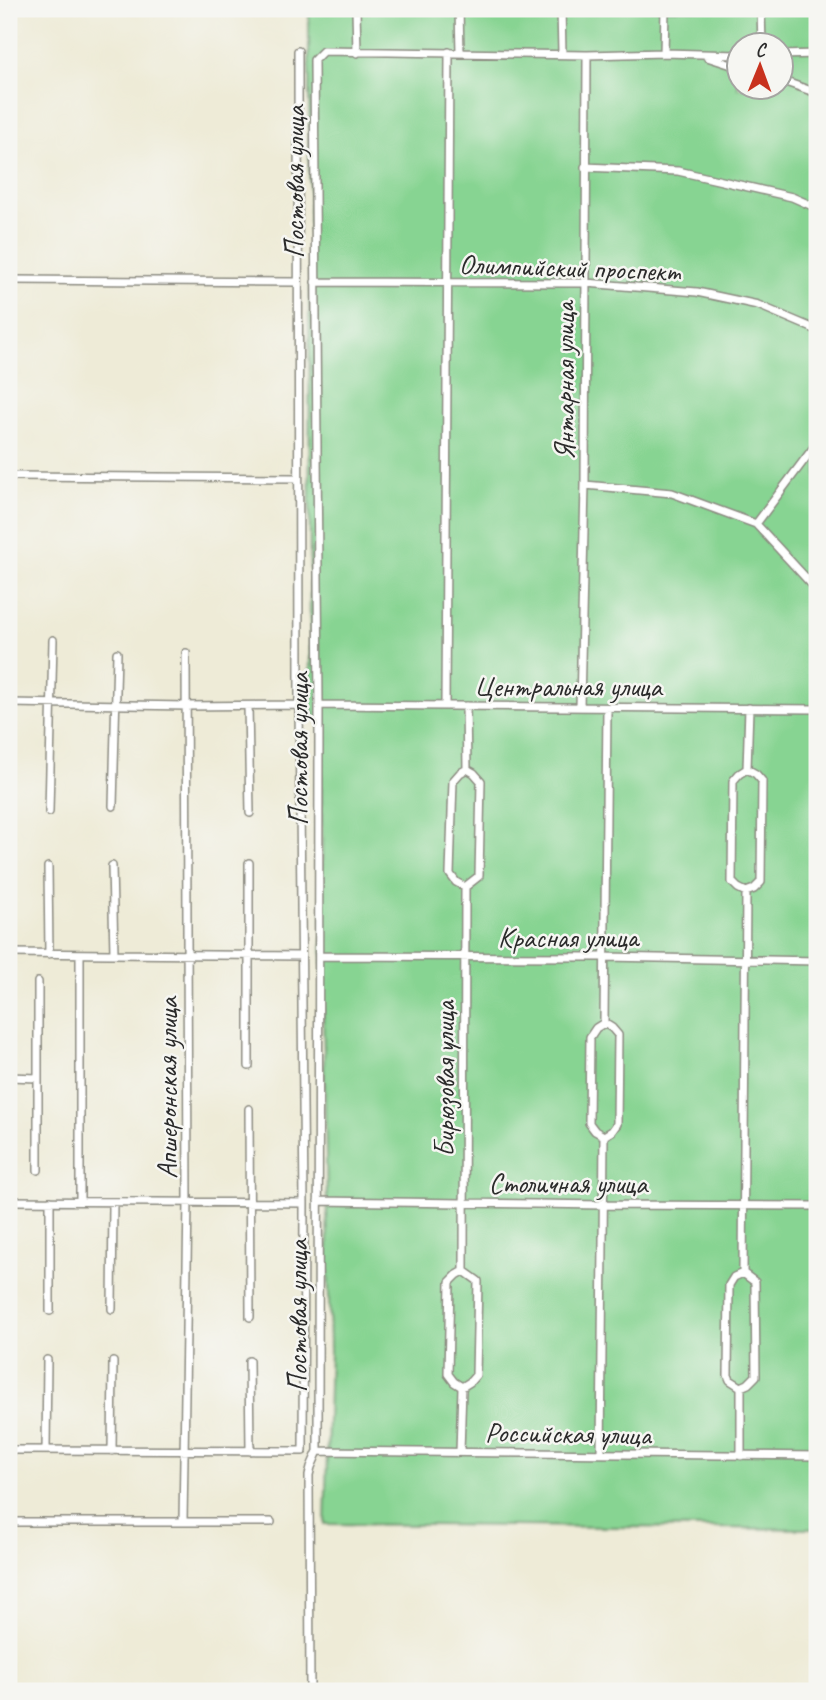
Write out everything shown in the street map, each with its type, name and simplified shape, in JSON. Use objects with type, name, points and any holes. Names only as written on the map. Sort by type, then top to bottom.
[{"type":"street","points":[[356,9],[357,53],[724,55]]},
{"type":"street","points":[[460,9],[460,52]]},
{"type":"street","points":[[561,9],[562,53]]},
{"type":"street","points":[[664,53],[665,9]]},
{"type":"street","points":[[761,9],[762,32]]},
{"type":"street","name":"Постовая улица","points":[[250,1451],[303,1451],[298,51]]},
{"type":"street","name":"Постовая улица","points":[[310,1691],[309,1475],[318,1451],[319,705],[314,60],[323,51],[357,53]]},
{"type":"street","points":[[445,706],[449,52]]},
{"type":"street","points":[[699,54],[724,62]]},
{"type":"street","points":[[794,55],[817,54]]},
{"type":"street","name":"Янтарная улица","points":[[580,707],[585,485],[587,55]]},
{"type":"street","points":[[794,85],[817,93]]},
{"type":"street","points":[[585,167],[678,171],[792,197],[817,208]]},
{"type":"street","points":[[9,280],[298,282]]},
{"type":"street","name":"Олимпийский проспект","points":[[315,282],[586,283],[697,292],[758,305],[817,330]]},
{"type":"street","points":[[756,524],[817,443]]},
{"type":"street","points":[[9,476],[298,478]]},
{"type":"street","points":[[585,485],[672,493],[756,524],[817,590]]},
{"type":"street","points":[[49,812],[53,640]]},
{"type":"street","points":[[113,806],[117,653]]},
{"type":"street","name":"Апшеронская улица","points":[[183,1522],[188,1202],[186,653]]},
{"type":"street","points":[[9,703],[299,705]]},
{"type":"street","name":"Центральная улица","points":[[319,705],[817,709]]},
{"type":"street","points":[[248,706],[250,813]]},
{"type":"street","name":"Бирюзовая улица","points":[[466,706],[467,769]]},
{"type":"street","points":[[604,1023],[607,708]]},
{"type":"street","points":[[747,769],[749,708]]},
{"type":"street","name":"Бирюзовая улица","points":[[465,887],[456,882],[450,874],[453,781],[467,769]]},
{"type":"street","name":"Бирюзовая улица","points":[[465,887],[479,876],[481,794],[481,781],[467,769]]},
{"type":"street","points":[[747,769],[762,781],[761,882],[746,892],[732,882],[733,781],[747,769]]},
{"type":"street","points":[[249,863],[249,1066]]},
{"type":"street","points":[[112,866],[114,954]]},
{"type":"street","points":[[48,867],[49,954]]},
{"type":"street","name":"Бирюзовая улица","points":[[461,1387],[449,1374],[450,1282],[464,1270],[465,887]]},
{"type":"street","points":[[743,1273],[746,892]]},
{"type":"street","points":[[9,953],[301,956]]},
{"type":"street","points":[[80,954],[80,1201]]},
{"type":"street","name":"Красная улица","points":[[319,956],[817,961]]},
{"type":"street","points":[[38,982],[38,1170]]},
{"type":"street","points":[[604,1023],[596,1028],[590,1037],[589,1123],[595,1131],[604,1136]]},
{"type":"street","points":[[604,1023],[618,1035],[617,1124],[604,1136]]},
{"type":"street","points":[[9,1077],[38,1078]]},
{"type":"street","points":[[248,1110],[250,1317]]},
{"type":"street","points":[[601,1454],[604,1136]]},
{"type":"street","points":[[9,1201],[304,1203]]},
{"type":"street","points":[[50,1201],[50,1311]]},
{"type":"street","name":"Столичная улица","points":[[318,1201],[817,1206]]},
{"type":"street","points":[[112,1309],[113,1202]]},
{"type":"street","name":"Бирюзовая улица","points":[[461,1387],[476,1375],[478,1281],[464,1270]]},
{"type":"street","points":[[741,1387],[757,1376],[755,1282],[743,1273]]},
{"type":"street","points":[[741,1387],[730,1380],[728,1375],[729,1285],[734,1277],[743,1273]]},
{"type":"street","points":[[46,1450],[47,1360]]},
{"type":"street","points":[[9,1450],[250,1451],[249,1361]]},
{"type":"street","points":[[112,1451],[113,1362]]},
{"type":"street","name":"Бирюзовая улица","points":[[460,1452],[461,1387]]},
{"type":"street","points":[[741,1387],[741,1456]]},
{"type":"street","name":"Российская улица","points":[[318,1451],[817,1456]]},
{"type":"street","points":[[9,1522],[271,1522]]},
{"type":"green space","points":[[309,9],[817,9],[817,1529],[325,1524],[330,1351],[323,1012],[321,727],[310,706]]}]
